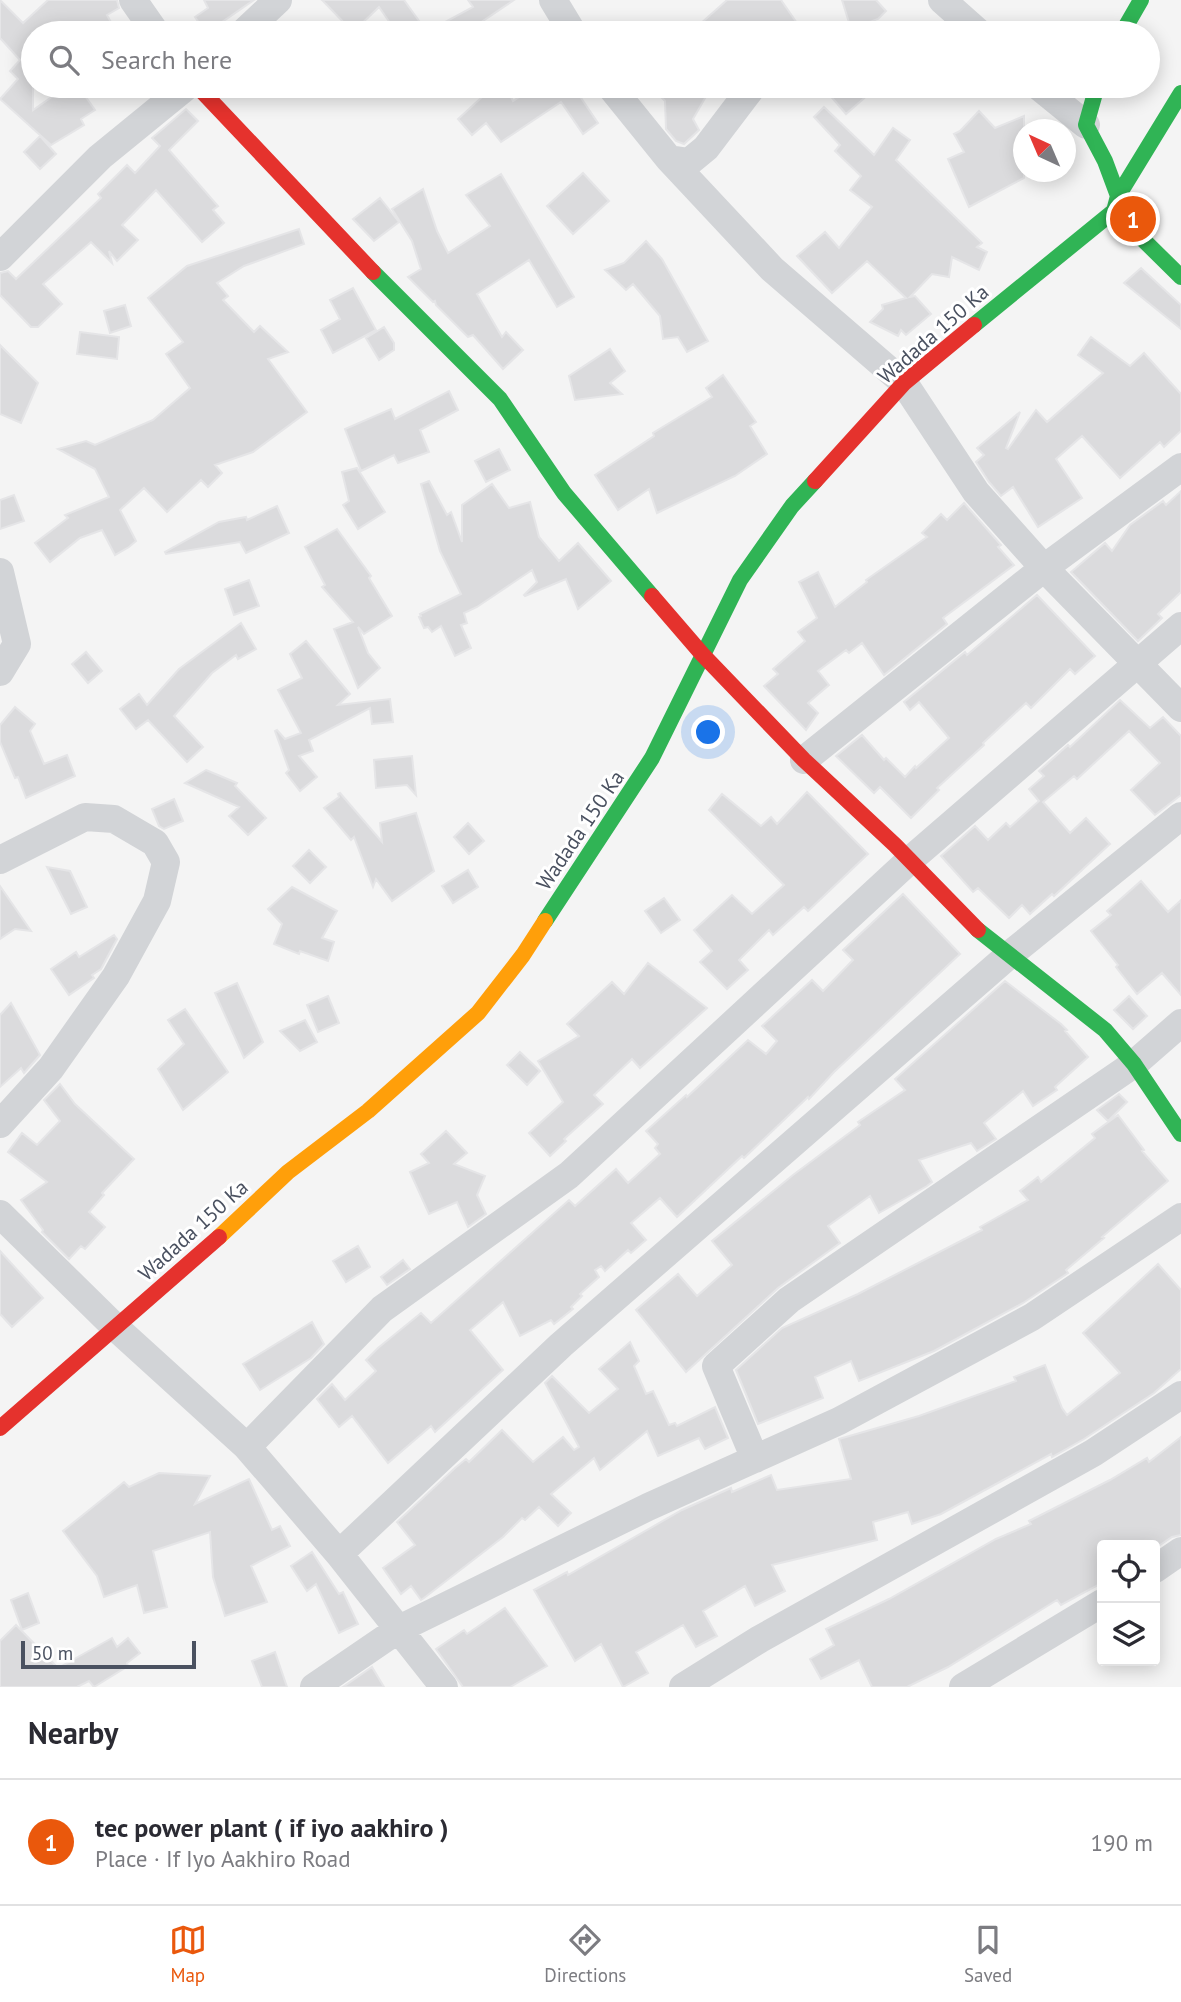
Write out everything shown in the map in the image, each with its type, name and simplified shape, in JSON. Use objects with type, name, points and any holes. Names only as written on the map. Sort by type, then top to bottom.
[{"type":"street","points":[[133,0],[148,21]]},
{"type":"street","points":[[256,21],[278,0]]},
{"type":"street","points":[[553,0],[566,21]]},
{"type":"street","points":[[942,0],[966,21]]},
{"type":"street","points":[[1129,21],[1141,0]]},
{"type":"street","name":"Wadada 150 Ka","points":[[0,1428],[210,1245],[288,1172],[368,1111],[478,1013],[523,955],[652,758],[740,580],[792,506],[904,383],[1116,204],[1181,93]]},
{"type":"street","points":[[0,257],[100,156],[172,98]]},
{"type":"street","points":[[208,98],[394,294],[500,399],[564,492],[702,654],[804,760],[910,860],[985,937],[1105,1030],[1133,1064],[1181,1134]]},
{"type":"street","points":[[620,98],[669,159],[772,269],[904,383],[976,492],[1044,568],[1181,708]]},
{"type":"street","points":[[669,159],[689,162],[698,155],[745,98]]},
{"type":"street","points":[[1053,98],[1086,125],[1105,161],[1116,204],[1181,277]]},
{"type":"street","points":[[1086,125],[1094,98]]},
{"type":"street","points":[[804,760],[1044,568],[1181,467]]},
{"type":"street","points":[[0,572],[17,644],[0,672]]},
{"type":"street","points":[[247,1447],[382,1309],[569,1175],[910,860],[1181,626]]},
{"type":"street","points":[[339,1554],[561,1345],[1008,956],[1181,816]]},
{"type":"street","points":[[0,860],[85,817],[114,819],[155,843],[166,862],[157,901],[116,976],[51,1068],[0,1124]]},
{"type":"street","points":[[755,1459],[716,1366],[789,1300],[1133,1064],[1181,1023]]},
{"type":"street","points":[[0,1214],[115,1327],[247,1447],[339,1554],[444,1687]]},
{"type":"street","points":[[314,1687],[399,1629],[648,1507],[839,1421],[1032,1317],[1181,1217]]},
{"type":"street","points":[[683,1687],[760,1639],[1093,1453],[1181,1395]]},
{"type":"street","points":[[1160,1566],[1181,1552]]},
{"type":"street","points":[[963,1687],[1097,1606]]},
{"type":"building","points":[[0,0],[21,21],[21,98],[33,98],[33,110],[50,98],[86,98],[95,110],[81,119],[84,125],[51,145],[0,99],[18,79],[10,71],[20,60],[0,38]]},
{"type":"building","points":[[48,0],[117,0],[119,8],[107,15],[110,21],[25,21]]},
{"type":"building","points":[[204,0],[254,0],[223,21],[198,21],[195,17],[208,8]]},
{"type":"building","points":[[322,0],[404,0],[419,21],[389,21],[379,7],[364,21],[342,21]]},
{"type":"building","points":[[468,0],[514,0],[483,21],[447,21],[473,7]]},
{"type":"building","points":[[727,0],[781,0],[796,21],[703,21]]},
{"type":"building","points":[[842,0],[876,0],[886,11],[873,21],[849,21]]},
{"type":"building","points":[[481,98],[511,98],[513,101],[518,98],[581,98],[598,123],[583,134],[561,102],[501,142],[486,123],[472,135],[458,119]]},
{"type":"building","points":[[662,98],[705,98],[693,119],[699,130],[684,144],[676,141],[666,129],[665,101]]},
{"type":"building","points":[[832,98],[864,98],[846,114]]},
{"type":"building","points":[[824,107],[874,155],[893,128],[910,140],[896,160],[982,243],[977,247],[987,252],[979,270],[952,257],[949,277],[932,274],[910,297],[915,296],[931,314],[906,335],[901,330],[898,336],[870,322],[883,309],[882,305],[906,298],[867,261],[832,293],[797,256],[825,232],[839,248],[872,207],[850,190],[861,176],[835,151],[840,145],[814,117]]},
{"type":"building","points":[[186,109],[198,121],[169,150],[218,206],[213,210],[224,223],[202,242],[156,190],[122,225],[138,240],[117,261],[109,251],[112,263],[91,242],[43,284],[62,304],[38,327],[31,327],[0,295],[0,273],[8,271],[16,279],[101,198],[98,194],[127,165],[135,173],[160,146],[152,138]]},
{"type":"building","points":[[979,111],[995,128],[1013,121],[1013,182],[1016,182],[969,207],[948,159],[964,152],[954,134]]},
{"type":"building","points":[[40,136],[56,154],[40,169],[24,152]]},
{"type":"building","points":[[583,173],[609,201],[573,234],[547,206]]},
{"type":"building","points":[[501,174],[574,297],[557,307],[529,260],[477,294],[502,337],[506,332],[523,350],[503,369],[473,335],[468,337],[435,301],[408,277],[421,269],[412,241],[392,209],[423,189],[437,231],[448,253],[490,226],[466,195]]},
{"type":"building","points":[[380,198],[399,222],[374,241],[353,219]]},
{"type":"building","points":[[299,229],[304,244],[244,266],[217,283],[228,296],[223,300],[254,332],[260,326],[288,352],[268,359],[307,412],[253,452],[215,465],[222,473],[208,487],[201,480],[167,512],[144,488],[120,510],[136,541],[129,547],[115,555],[102,530],[80,538],[50,562],[35,543],[68,518],[65,515],[109,497],[95,469],[58,449],[86,441],[95,445],[153,420],[190,388],[166,354],[183,342],[148,298],[187,266]]},
{"type":"building","points":[[646,241],[662,259],[708,341],[687,352],[678,337],[663,339],[660,316],[633,284],[626,290],[605,270],[624,263]]},
{"type":"building","points":[[1141,268],[1181,305],[1181,329],[1124,283]]},
{"type":"building","points":[[353,288],[376,330],[333,353],[321,330],[340,319],[330,300]]},
{"type":"building","points":[[125,305],[131,326],[110,333],[104,311]]},
{"type":"building","points":[[384,327],[394,343],[394,350],[379,360],[366,338]]},
{"type":"building","points":[[80,332],[119,337],[117,359],[77,354]]},
{"type":"building","points":[[1091,337],[1130,366],[1144,353],[1181,394],[1181,431],[1164,447],[1160,442],[1120,478],[1082,436],[1056,459],[1082,498],[1038,527],[1013,487],[1001,496],[989,482],[976,462],[984,455],[977,448],[1020,412],[1006,448],[1008,449],[1036,410],[1047,422],[1103,373],[1078,355]]},
{"type":"building","points":[[0,345],[38,383],[21,423],[0,414]]},
{"type":"building","points":[[610,349],[625,371],[610,383],[622,394],[575,400],[569,376]]},
{"type":"building","points":[[723,375],[756,422],[750,426],[767,454],[735,476],[657,513],[649,489],[618,510],[595,475],[654,436],[653,433],[712,397],[706,388]]},
{"type":"building","points":[[449,391],[458,410],[420,430],[429,452],[398,463],[394,455],[361,471],[345,429],[391,409],[395,419]]},
{"type":"building","points":[[499,449],[510,470],[486,482],[475,461]]},
{"type":"building","points":[[357,468],[385,512],[358,529],[343,505],[349,501],[342,472]]},
{"type":"building","points":[[429,481],[447,515],[451,512],[462,542],[462,505],[492,484],[509,508],[530,502],[539,537],[559,561],[578,543],[611,581],[578,609],[566,579],[525,596],[537,582],[532,570],[464,613],[467,623],[461,625],[471,648],[455,656],[441,626],[432,632],[428,627],[424,628],[419,617],[420,614],[461,594],[440,551],[421,484]]},
{"type":"building","points":[[1181,491],[1181,592],[1158,614],[1162,618],[1138,641],[1071,572],[1105,543],[1112,551],[1130,525],[1163,501],[1166,505]]},
{"type":"building","points":[[14,495],[24,521],[0,529],[0,500]]},
{"type":"building","points":[[964,503],[1001,545],[998,547],[1014,565],[943,618],[947,624],[884,675],[862,643],[849,653],[846,650],[818,671],[829,685],[808,703],[818,713],[806,730],[764,686],[778,674],[773,669],[805,641],[798,632],[817,618],[799,582],[818,572],[835,607],[867,582],[866,580],[927,537],[922,533],[941,514],[947,520]]},
{"type":"building","points":[[277,506],[289,533],[246,553],[240,542],[166,554],[165,552],[219,522],[246,517],[247,520]]},
{"type":"building","points":[[337,529],[371,576],[369,578],[392,616],[364,634],[358,627],[368,653],[380,668],[358,688],[334,629],[353,622],[322,587],[325,585],[305,547]]},
{"type":"building","points":[[249,580],[259,606],[234,615],[225,589]]},
{"type":"building","points":[[1037,595],[1095,656],[1075,674],[1070,669],[1031,708],[1026,703],[937,788],[939,790],[911,818],[880,787],[874,793],[836,756],[862,735],[884,760],[886,758],[905,777],[949,738],[919,702],[910,710],[904,702],[965,652],[967,655]]},
{"type":"building","points":[[241,623],[256,649],[238,659],[236,655],[212,673],[174,716],[203,747],[187,762],[148,720],[136,729],[120,709],[139,694],[147,705],[179,669]]},
{"type":"building","points":[[306,641],[350,694],[338,705],[390,699],[393,722],[372,724],[370,708],[309,740],[313,751],[299,756],[317,777],[300,791],[286,773],[289,770],[275,731],[285,739],[301,733],[278,690],[302,678],[290,654]]},
{"type":"building","points":[[86,652],[102,671],[88,683],[72,664]]},
{"type":"building","points":[[1120,700],[1150,728],[1163,717],[1181,736],[1181,795],[1155,815],[1131,790],[1160,763],[1129,731],[1077,779],[1074,776],[1043,802],[1070,833],[1086,818],[1110,844],[1054,896],[1052,894],[1030,914],[1022,905],[1009,918],[978,888],[973,892],[941,856],[975,826],[988,840],[1006,823],[1010,827],[1039,801],[1029,789],[1044,776],[1039,771],[1068,745],[1070,747]]},
{"type":"building","points":[[15,707],[35,724],[30,731],[44,764],[67,755],[75,776],[26,798],[0,742],[0,725]]},
{"type":"building","points":[[412,756],[416,795],[407,785],[376,788],[374,760]]},
{"type":"building","points":[[206,770],[237,783],[235,786],[266,818],[248,835],[229,816],[239,807],[185,783]]},
{"type":"building","points":[[807,792],[868,854],[808,911],[804,907],[773,935],[769,930],[739,960],[748,970],[727,989],[700,962],[712,951],[694,930],[732,895],[752,914],[784,885],[709,810],[722,794],[761,826],[771,817],[777,824]]},
{"type":"building","points":[[340,793],[382,842],[380,823],[416,813],[434,871],[392,901],[376,879],[373,887],[354,837],[351,840],[324,808],[339,797]]},
{"type":"building","points":[[174,799],[183,821],[164,829],[159,826],[152,809]]},
{"type":"building","points":[[468,823],[484,841],[469,854],[454,837]]},
{"type":"building","points":[[309,850],[326,867],[310,883],[293,866]]},
{"type":"building","points":[[47,867],[70,871],[87,907],[71,914]]},
{"type":"building","points":[[468,870],[478,887],[453,903],[442,886]]},
{"type":"building","points":[[1141,881],[1168,912],[1181,900],[1181,995],[1162,973],[1137,994],[1091,931],[1111,915],[1107,911]]},
{"type":"building","points":[[0,886],[31,931],[15,929],[0,939]]},
{"type":"building","points":[[292,887],[337,911],[322,938],[334,942],[328,961],[274,944],[282,924],[268,909]]},
{"type":"building","points":[[903,894],[960,954],[834,1072],[809,1099],[808,1097],[677,1217],[660,1198],[631,1223],[646,1240],[631,1253],[628,1250],[605,1271],[601,1266],[595,1270],[599,1277],[580,1294],[582,1296],[571,1307],[573,1309],[554,1324],[551,1320],[520,1336],[503,1302],[470,1330],[503,1370],[435,1432],[431,1426],[388,1463],[352,1416],[339,1427],[317,1399],[332,1384],[345,1400],[376,1371],[366,1360],[421,1313],[431,1323],[569,1200],[575,1206],[616,1169],[628,1183],[660,1154],[655,1148],[658,1144],[646,1131],[748,1040],[766,1054],[777,1041],[762,1026],[812,980],[823,991],[853,960],[843,950]]},
{"type":"building","points":[[664,898],[680,920],[661,933],[645,911]]},
{"type":"building","points":[[114,935],[117,939],[101,969],[92,975],[94,978],[69,995],[51,969],[76,952],[79,957]]},
{"type":"building","points":[[648,963],[707,1008],[640,1068],[632,1059],[594,1095],[603,1104],[564,1139],[566,1141],[550,1156],[529,1133],[563,1102],[538,1061],[579,1036],[567,1024],[612,982],[624,994]]},
{"type":"building","points":[[1005,981],[1061,1024],[1088,1057],[1055,1087],[1057,1090],[1033,1106],[1023,1091],[984,1123],[996,1139],[977,1151],[971,1143],[919,1160],[932,1182],[927,1186],[879,1213],[870,1196],[828,1226],[840,1243],[778,1288],[686,1372],[636,1310],[678,1274],[697,1296],[732,1265],[712,1241],[860,1125],[858,1122],[905,1090],[895,1079]]},
{"type":"building","points":[[237,983],[263,1042],[244,1058],[215,993]]},
{"type":"building","points":[[328,996],[339,1023],[318,1032],[307,1005]]},
{"type":"building","points":[[1129,996],[1147,1016],[1133,1029],[1114,1010]]},
{"type":"building","points":[[11,1003],[40,1055],[24,1073],[21,1068],[0,1087],[0,1015]]},
{"type":"building","points":[[185,1009],[228,1072],[183,1110],[158,1069],[184,1044],[168,1020]]},
{"type":"building","points":[[305,1020],[317,1042],[300,1051],[280,1031]]},
{"type":"building","points":[[520,1052],[540,1071],[527,1085],[507,1065]]},
{"type":"building","points":[[60,1084],[75,1104],[134,1159],[102,1193],[104,1195],[89,1212],[105,1227],[85,1249],[81,1246],[69,1259],[42,1232],[21,1200],[47,1182],[8,1152],[22,1133],[37,1145],[60,1121],[44,1100]]},
{"type":"building","points":[[1119,1094],[1127,1102],[1108,1121],[1097,1110]]},
{"type":"building","points":[[1118,1115],[1144,1150],[1142,1151],[1168,1181],[1066,1270],[1068,1273],[1023,1303],[934,1351],[859,1381],[851,1361],[815,1377],[823,1398],[758,1424],[736,1370],[782,1328],[858,1294],[982,1230],[980,1227],[1028,1200],[1020,1191],[1038,1177],[1041,1182],[1095,1138],[1092,1134]]},
{"type":"building","points":[[446,1131],[467,1153],[454,1164],[485,1176],[477,1195],[486,1214],[468,1227],[457,1202],[429,1214],[410,1172],[429,1163],[421,1154]]},
{"type":"building","points":[[358,1246],[370,1267],[346,1282],[333,1261]]},
{"type":"building","points":[[0,1251],[43,1298],[12,1327],[0,1314]]},
{"type":"building","points":[[403,1260],[410,1269],[387,1285],[381,1277]]},
{"type":"building","points":[[1158,1264],[1181,1290],[1181,1369],[1154,1393],[1084,1439],[941,1514],[912,1524],[908,1512],[873,1522],[877,1540],[772,1565],[785,1591],[755,1606],[745,1586],[703,1611],[717,1636],[696,1647],[683,1625],[636,1652],[648,1673],[623,1687],[601,1644],[575,1661],[534,1590],[567,1572],[568,1575],[682,1510],[731,1488],[732,1492],[771,1475],[777,1490],[851,1479],[839,1439],[919,1416],[1016,1381],[1014,1377],[1045,1365],[1067,1415],[1120,1373],[1083,1333]]},
{"type":"building","points":[[312,1322],[324,1344],[311,1358],[260,1390],[243,1364]]},
{"type":"building","points":[[630,1342],[639,1361],[634,1366],[646,1394],[653,1391],[669,1425],[675,1423],[677,1426],[715,1407],[728,1438],[705,1449],[699,1438],[658,1456],[647,1431],[600,1470],[594,1458],[551,1494],[571,1513],[558,1526],[539,1507],[421,1600],[411,1586],[401,1594],[383,1568],[415,1545],[397,1522],[455,1468],[466,1459],[469,1462],[502,1430],[533,1462],[563,1437],[574,1450],[579,1447],[545,1383],[552,1376],[589,1413],[618,1389],[599,1369]]},
{"type":"building","points":[[1181,1437],[1181,1535],[1160,1545],[1160,1540],[1097,1540],[1097,1586],[1061,1605],[1057,1600],[948,1667],[907,1687],[872,1687],[859,1660],[821,1679],[810,1659],[834,1645],[826,1629],[889,1599],[996,1539],[1031,1524],[1029,1521],[1147,1458],[1149,1462]]},
{"type":"building","points":[[159,1473],[210,1476],[195,1504],[249,1479],[272,1530],[280,1526],[290,1546],[251,1566],[267,1602],[225,1616],[213,1577],[210,1532],[153,1551],[167,1607],[144,1613],[137,1585],[104,1597],[97,1576],[63,1531],[124,1482],[129,1487]]},
{"type":"building","points":[[312,1552],[339,1594],[343,1592],[358,1624],[339,1633],[316,1584],[307,1591],[291,1566]]},
{"type":"building","points":[[28,1593],[39,1623],[22,1630],[11,1600]]},
{"type":"building","points":[[505,1608],[547,1666],[510,1687],[463,1687],[436,1649],[464,1630],[467,1634]]},
{"type":"building","points":[[16,1625],[58,1668],[112,1638],[117,1647],[128,1638],[140,1653],[127,1663],[128,1666],[94,1687],[89,1681],[77,1687],[0,1687],[0,1641]]},
{"type":"building","points":[[275,1652],[287,1687],[262,1687],[252,1661]]},
{"type":"building","points":[[372,1667],[384,1687],[343,1687]]},
{"type":"traffic: fast","points":[[1129,21],[1141,0]]},
{"type":"traffic: fast","points":[[974,325],[1114,211],[1118,196],[1181,93]]},
{"type":"traffic: fast","points":[[1094,98],[1086,125],[1105,161],[1118,196]]},
{"type":"traffic: fast","points":[[1114,211],[1181,277]]},
{"type":"traffic: fast","points":[[373,272],[500,399],[564,493],[652,596]]},
{"type":"traffic: fast","points":[[545,921],[652,758],[740,580],[792,506],[815,481]]},
{"type":"traffic: fast","points":[[978,930],[1105,1030],[1134,1064],[1181,1134]]},
{"type":"traffic: slow","points":[[219,1237],[288,1172],[368,1111],[478,1013],[523,955],[545,921]]},
{"type":"traffic: jam","points":[[208,98],[373,272]]},
{"type":"traffic: jam","points":[[815,481],[904,383],[974,325]]},
{"type":"traffic: jam","points":[[652,596],[702,654],[804,760],[895,845],[978,930]]},
{"type":"traffic: jam","points":[[0,1428],[219,1237]]},
{"type":"place","name":"tec power plant ( if iyo aakhiro )","points":[[1133,219]]}]
